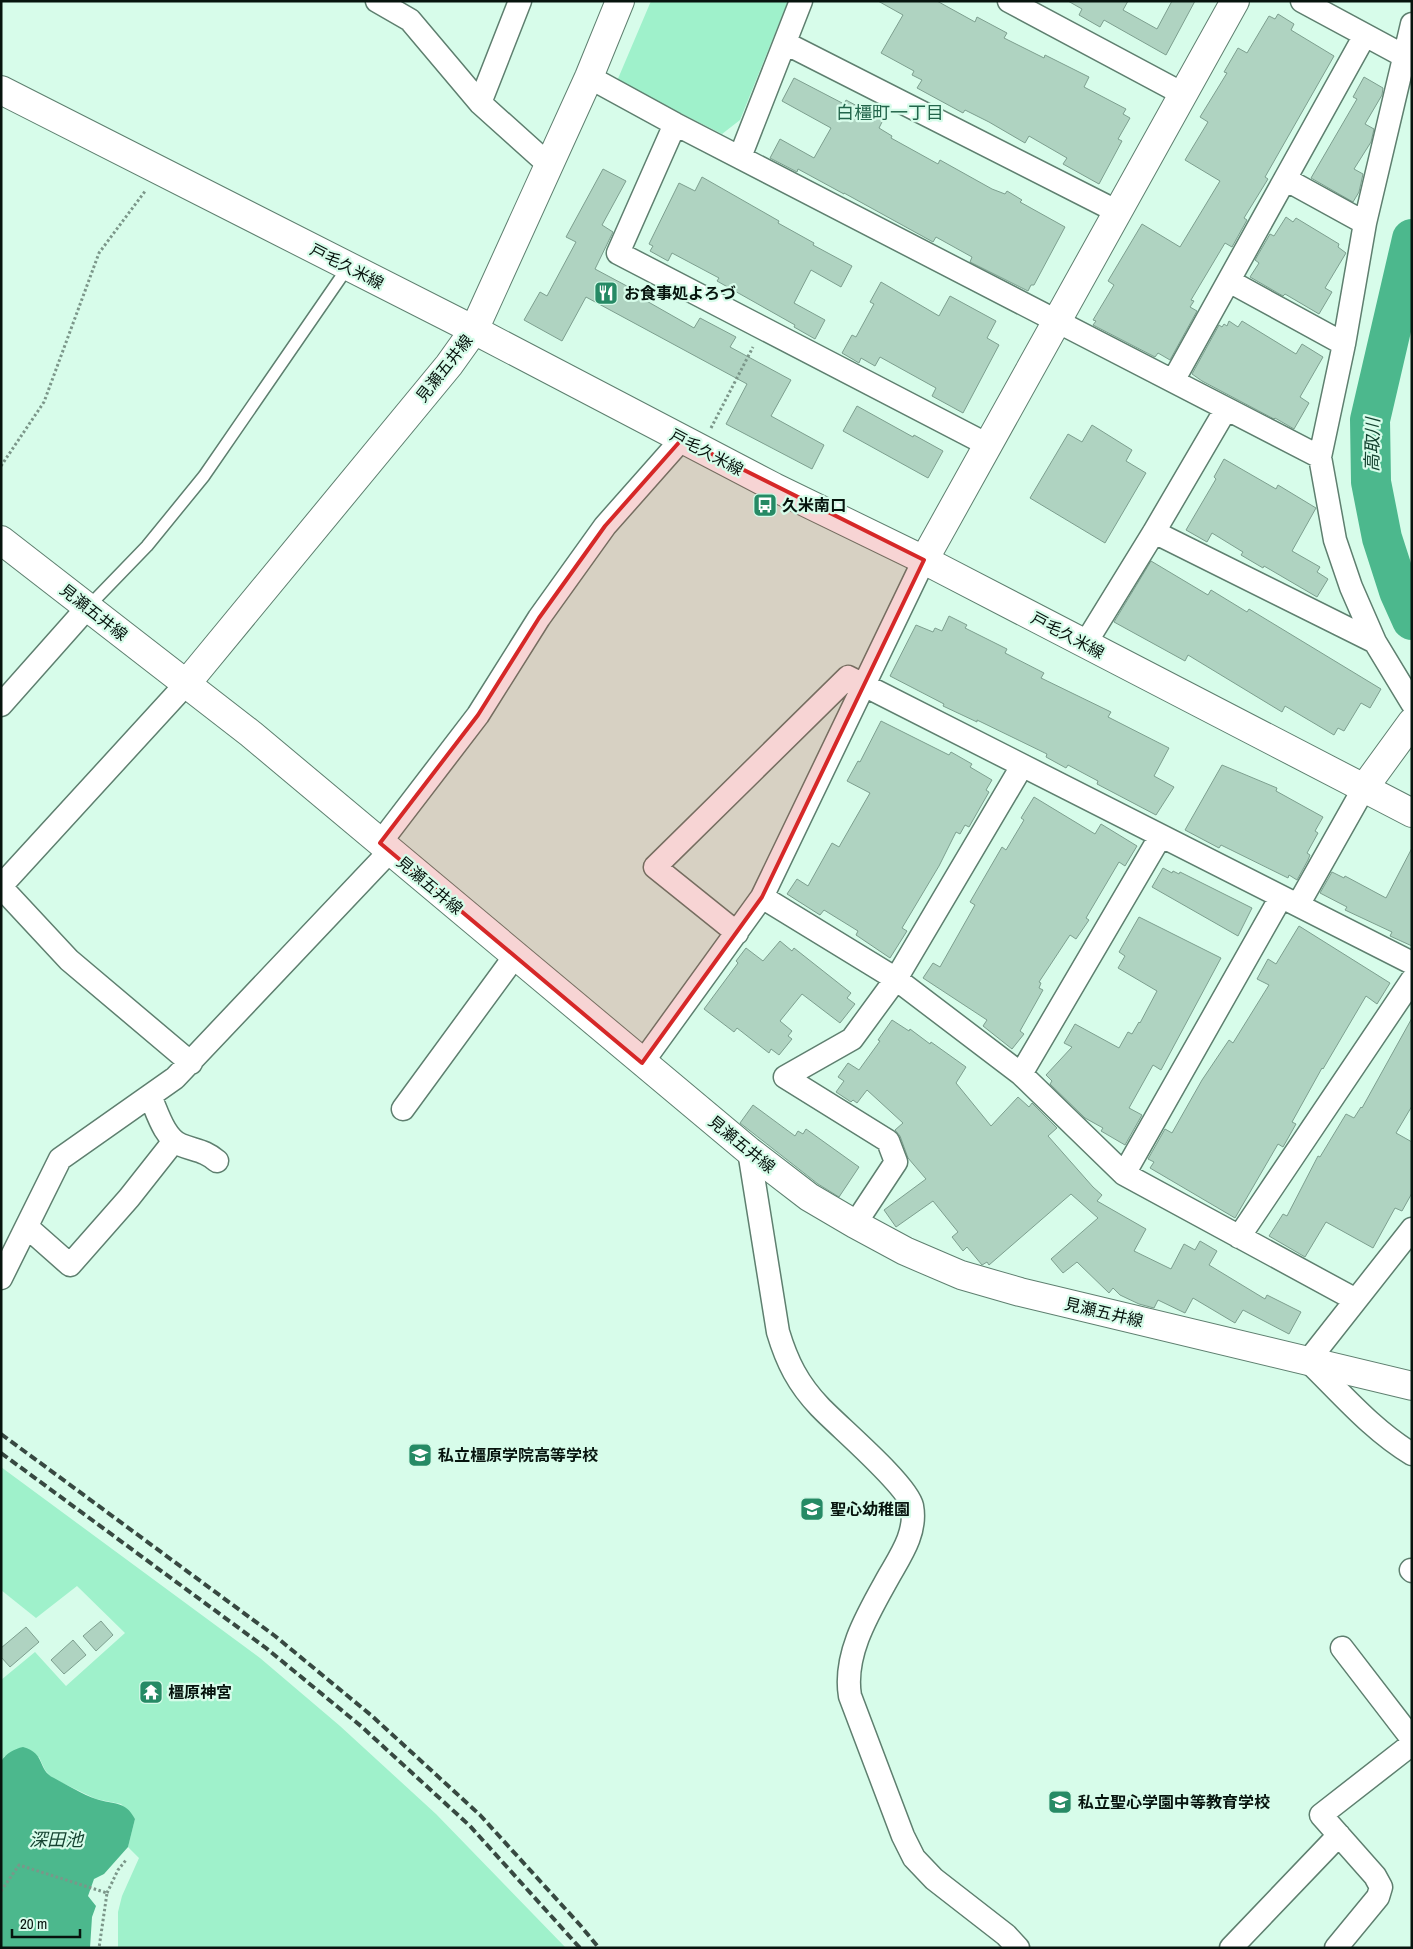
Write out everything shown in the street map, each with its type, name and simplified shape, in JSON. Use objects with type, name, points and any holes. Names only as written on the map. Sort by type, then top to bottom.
[{"type":"main road","name":"見瀬五井線","points":[[186,684],[449,365],[474,330],[590,77],[620,1]]},
{"type":"main road","points":[[924,560],[1235,1]]},
{"type":"main road","name":"戸毛久米線","points":[[1,90],[474,330],[774,487],[924,560],[1412,813]]},
{"type":"main road","name":"見瀬五井線","points":[[1,540],[244,729],[642,1064],[749,1151],[809,1197],[854,1224],[905,1251],[961,1275],[1020,1292],[1412,1386]]},
{"type":"main road","points":[[1364,788],[1412,722]]},
{"type":"street","points":[[377,1],[410,20],[480,103],[549,165]]},
{"type":"street","points":[[480,103],[520,1]]},
{"type":"street","points":[[740,158],[801,1]]},
{"type":"street","points":[[1009,1],[1183,94]]},
{"type":"street","points":[[1302,1],[1404,56]]},
{"type":"street","points":[[1412,24],[1365,224],[1344,344],[1320,457],[1335,540],[1351,587],[1375,642],[1412,703]]},
{"type":"street","points":[[1173,381],[1365,35]]},
{"type":"street","points":[[785,43],[1118,212]]},
{"type":"street","points":[[590,77],[740,158],[1320,457]]},
{"type":"street","points":[[675,124],[618,253],[988,445]]},
{"type":"street","points":[[1285,180],[1365,224]]},
{"type":"street","points":[[1229,281],[1344,344]]},
{"type":"street","points":[[1085,644],[1154,532],[1226,409]]},
{"type":"street","points":[[1,1278],[60,1159],[175,1078],[191,1063],[385,847],[478,715],[539,618],[605,526],[691,443]]},
{"type":"street","points":[[1154,532],[1375,642]]},
{"type":"street","points":[[642,1064],[762,897],[924,560]]},
{"type":"street","points":[[1,705],[87,608]]},
{"type":"street","points":[[737,933],[655,867],[848,677],[1160,837],[1412,963]]},
{"type":"street","points":[[186,684],[1,887],[69,960],[191,1063]]},
{"type":"street","points":[[854,1224],[896,1162],[888,1140],[784,1078],[852,1039],[896,979],[1022,766]]},
{"type":"street","points":[[1124,1174],[1290,901],[1364,788]]},
{"type":"street","points":[[1021,1074],[1160,837]]},
{"type":"street","points":[[762,897],[896,979],[1021,1074],[1124,1174],[1356,1300]]},
{"type":"street","points":[[403,1109],[515,956]]},
{"type":"street","points":[[1239,1237],[1412,980]]},
{"type":"street","points":[[150,1096],[167,1132],[174,1141],[208,1154],[217,1161]]},
{"type":"street","points":[[27,1227],[70,1265],[130,1198],[174,1141]]},
{"type":"street","points":[[749,1151],[778,1332],[786,1358],[802,1385],[819,1406],[902,1487],[912,1505],[913,1522],[907,1544],[873,1604],[850,1664],[848,1681],[850,1696],[903,1836],[914,1858],[934,1879],[1006,1935],[1018,1948]]},
{"type":"street","points":[[1412,1228],[1308,1361],[1376,1428],[1395,1444],[1412,1454]]},
{"type":"street","points":[[1342,1648],[1412,1739]]},
{"type":"street","points":[[1336,1948],[1378,1897],[1381,1887],[1375,1876],[1321,1815],[1412,1744]]},
{"type":"street","points":[[1230,1948],[1340,1836]]},
{"type":"lane","points":[[87,608],[147,546],[204,476],[348,267]]},
{"type":"path","points":[[1,466],[44,402],[99,253],[160,171]]},
{"type":"path","points":[[691,443],[762,328]]},
{"type":"path","points":[[100,1948],[107,1893],[118,1870],[126,1860]]},
{"type":"path","points":[[1,1891],[19,1865],[107,1893]]},
{"type":"highlighted area","points":[[682,439],[924,560],[762,897],[642,1063],[380,843],[478,715],[539,618],[605,526]]},
{"type":"shaded area","points":[[651,1],[788,1],[740,120],[722,134],[617,81]]},
{"type":"shaded area","name":"橿原神宮","points":[[1,1467],[260,1658],[340,1726],[436,1814],[566,1948],[118,1948],[118,1912],[122,1896],[139,1858],[128,1847],[135,1819],[121,1804],[96,1799],[52,1778],[45,1770],[39,1757],[5,1756],[1,1761],[1,1680],[35,1652],[66,1686],[125,1633],[77,1586],[36,1618],[1,1590]]},
{"type":"water","name":"深田池","points":[[23,1747],[35,1753],[49,1775],[91,1797],[123,1806],[135,1819],[128,1847],[104,1874],[94,1879],[88,1896],[96,1906],[92,1917],[90,1948],[1,1948],[1,1761],[11,1752]]},
{"type":"building","points":[[878,1],[937,1],[975,22],[977,17],[1007,33],[1004,38],[1044,58],[1045,55],[1089,77],[1084,87],[1126,109],[1123,114],[1130,118],[1118,139],[1122,141],[1099,184],[1063,164],[1067,158],[1029,136],[1025,143],[989,122],[965,110],[963,113],[917,88],[922,80],[912,75],[914,71],[881,53],[903,15]]},
{"type":"building","points":[[1068,1],[1128,1],[1123,10],[1157,29],[1172,1],[1195,1],[1166,55],[1104,20],[1100,27],[1079,15],[1082,9]]},
{"type":"building","points":[[1278,14],[1294,24],[1291,30],[1334,56],[1265,177],[1268,179],[1244,218],[1247,220],[1232,247],[1225,243],[1191,300],[1194,301],[1190,307],[1197,311],[1170,360],[1158,353],[1155,357],[1093,325],[1096,321],[1093,320],[1114,285],[1108,281],[1142,224],[1180,247],[1220,181],[1185,160],[1208,122],[1200,117],[1227,73],[1224,72],[1238,48],[1247,53],[1269,16],[1275,19]]},
{"type":"building","points":[[1364,77],[1383,88],[1382,95],[1365,124],[1374,129],[1371,142],[1354,169],[1363,174],[1359,192],[1353,202],[1311,178],[1357,99],[1353,97]]},
{"type":"building","points":[[794,78],[844,104],[846,100],[883,120],[879,128],[892,136],[891,138],[938,164],[940,160],[992,189],[1005,194],[1007,191],[1022,200],[1020,202],[1065,227],[1034,285],[1031,285],[1028,291],[970,262],[972,257],[936,237],[933,242],[798,169],[797,172],[770,158],[780,139],[814,158],[831,128],[782,101]]},
{"type":"building","points":[[603,169],[626,181],[602,225],[613,232],[595,269],[638,292],[636,295],[694,328],[700,318],[736,337],[730,347],[791,380],[771,416],[824,445],[812,469],[726,424],[747,384],[586,297],[562,341],[524,320],[540,292],[547,296],[576,242],[566,237]]},
{"type":"building","points":[[702,177],[779,221],[778,223],[814,243],[813,245],[852,266],[841,287],[811,270],[794,303],[825,320],[815,339],[794,327],[795,325],[717,281],[719,278],[672,253],[668,261],[650,251],[653,246],[649,244],[679,183],[695,191]]},
{"type":"building","points":[[1286,217],[1293,222],[1296,218],[1339,244],[1338,247],[1346,253],[1325,288],[1332,292],[1319,314],[1285,294],[1283,296],[1250,277],[1259,263],[1255,260],[1270,234],[1274,236]]},
{"type":"building","points":[[881,282],[939,316],[950,296],[996,321],[987,338],[999,345],[963,413],[932,396],[936,388],[880,357],[875,366],[861,358],[859,363],[842,353],[852,335],[856,337],[874,304],[870,302]]},
{"type":"building","points":[[1229,321],[1238,327],[1242,321],[1296,354],[1302,344],[1323,357],[1300,397],[1309,403],[1294,429],[1192,374],[1219,325],[1222,327],[1224,324],[1227,326]]},
{"type":"building","points":[[857,406],[913,437],[914,435],[943,451],[928,478],[843,431]]},
{"type":"building","points":[[1092,425],[1132,450],[1126,461],[1146,473],[1105,543],[1030,498],[1068,434],[1082,442]]},
{"type":"building","points":[[1224,459],[1276,489],[1278,485],[1316,508],[1292,551],[1320,567],[1317,572],[1328,579],[1317,597],[1241,555],[1243,552],[1212,533],[1207,542],[1186,530],[1216,479],[1214,477]]},
{"type":"building","points":[[1151,561],[1208,595],[1211,590],[1247,612],[1249,609],[1381,689],[1370,708],[1361,703],[1344,731],[1338,728],[1334,735],[1285,706],[1282,712],[1188,655],[1185,661],[1114,622]]},
{"type":"building","points":[[949,616],[967,625],[965,628],[1007,649],[1005,653],[1044,673],[1041,678],[1111,712],[1108,717],[1169,748],[1154,776],[1174,787],[1156,815],[1097,784],[1098,781],[1068,765],[1066,768],[1046,757],[1047,754],[977,720],[977,722],[943,706],[944,704],[890,676],[916,625],[933,632],[935,628],[942,631]]},
{"type":"building","points":[[881,721],[949,755],[951,752],[972,764],[970,767],[992,780],[986,790],[989,792],[969,827],[965,825],[960,834],[956,832],[939,866],[902,928],[907,931],[890,958],[856,935],[858,931],[824,910],[820,915],[787,894],[797,879],[808,886],[832,843],[839,847],[870,793],[847,781],[858,761],[860,762]]},
{"type":"building","points":[[1222,765],[1277,788],[1276,791],[1323,817],[1315,831],[1318,833],[1307,853],[1310,855],[1308,860],[1297,880],[1289,875],[1288,878],[1221,845],[1219,848],[1185,830]]},
{"type":"building","points":[[1034,797],[1095,834],[1101,824],[1137,846],[1125,866],[1119,862],[1086,918],[1089,920],[1076,939],[1070,935],[1039,982],[1041,983],[1039,988],[1043,990],[1020,1031],[1024,1034],[1012,1049],[983,1026],[987,1020],[923,978],[933,963],[940,967],[975,905],[970,902],[1002,847],[1006,850],[1024,820],[1021,818]]},
{"type":"building","points":[[1412,848],[1412,946],[1390,936],[1392,932],[1345,910],[1347,907],[1320,893],[1332,872],[1344,878],[1345,876],[1386,898]]},
{"type":"building","points":[[1163,868],[1172,873],[1173,871],[1179,874],[1180,872],[1252,908],[1238,936],[1152,887]]},
{"type":"building","points":[[1139,917],[1221,958],[1161,1070],[1153,1065],[1129,1108],[1142,1115],[1125,1145],[1101,1131],[1103,1128],[1085,1118],[1050,1084],[1052,1081],[1046,1075],[1072,1047],[1064,1043],[1075,1024],[1119,1048],[1128,1032],[1132,1034],[1140,1023],[1157,991],[1118,968],[1125,956],[1119,952]]},
{"type":"building","points":[[1299,926],[1390,983],[1377,1004],[1366,996],[1292,1122],[1296,1124],[1283,1147],[1278,1144],[1235,1218],[1150,1168],[1154,1162],[1148,1159],[1165,1129],[1172,1133],[1202,1080],[1229,1040],[1233,1043],[1269,985],[1257,979],[1268,959],[1276,964]]},
{"type":"building","points":[[780,941],[792,951],[794,948],[851,993],[847,998],[855,1004],[840,1023],[802,994],[780,1021],[792,1031],[788,1036],[792,1039],[779,1055],[771,1049],[769,1053],[737,1028],[734,1032],[704,1009],[738,963],[736,961],[746,948],[763,961]]},
{"type":"building","points":[[1412,1018],[1412,1106],[1396,1133],[1412,1142],[1412,1193],[1402,1211],[1395,1208],[1373,1248],[1326,1222],[1305,1257],[1269,1236],[1283,1214],[1287,1216],[1318,1156],[1320,1157],[1346,1114],[1354,1118],[1362,1108]]},
{"type":"building","points":[[892,1020],[909,1031],[910,1029],[930,1044],[931,1042],[966,1067],[956,1083],[991,1126],[1018,1097],[1029,1107],[1032,1103],[1057,1128],[1048,1136],[1102,1195],[1097,1201],[1146,1229],[1134,1251],[1171,1269],[1184,1244],[1195,1250],[1200,1241],[1217,1251],[1209,1265],[1265,1299],[1267,1295],[1301,1312],[1289,1334],[1243,1310],[1235,1323],[1193,1298],[1185,1313],[1158,1300],[1154,1308],[1139,1304],[1120,1295],[1113,1288],[1109,1293],[1077,1262],[1063,1273],[1051,1259],[1098,1218],[1071,1194],[989,1265],[987,1262],[982,1265],[967,1247],[963,1251],[952,1237],[958,1232],[933,1201],[896,1227],[884,1210],[926,1179],[908,1158],[900,1136],[895,1130],[903,1123],[867,1090],[857,1103],[853,1100],[851,1102],[836,1092],[844,1081],[838,1077],[848,1063],[859,1070],[880,1041],[878,1040]]},
{"type":"building","points":[[753,1105],[795,1136],[798,1131],[803,1134],[806,1129],[859,1167],[839,1197],[818,1184],[740,1123]]},
{"type":"building","points":[[101,1621],[113,1635],[96,1651],[83,1636]]},
{"type":"building","points":[[26,1627],[39,1642],[10,1667],[1,1657],[1,1648]]},
{"type":"building","points":[[73,1640],[86,1655],[64,1674],[51,1660]]},
{"type":"waterway","name":"高取川","points":[[1412,239],[1370,420],[1371,482],[1382,538],[1399,591],[1412,620]]},
{"type":"railway","points":[[1,1434],[275,1636],[372,1716],[480,1815],[599,1948]]},
{"type":"railway","points":[[1,1453],[266,1648],[362,1727],[470,1826],[580,1948]]},
{"type":"place","name":"お食事処よろづ","points":[[606,293]]},
{"type":"place","name":"久米南口","points":[[765,505]]},
{"type":"place","name":"私立橿原学院高等学校","points":[[420,1455]]},
{"type":"place","name":"聖心幼稚園","points":[[812,1509]]},
{"type":"place","name":"橿原神宮","points":[[151,1692]]},
{"type":"place","name":"私立聖心学園中等教育学校","points":[[1060,1802]]},
{"type":"district","name":"白橿町一丁目","points":[[890,112]]}]
